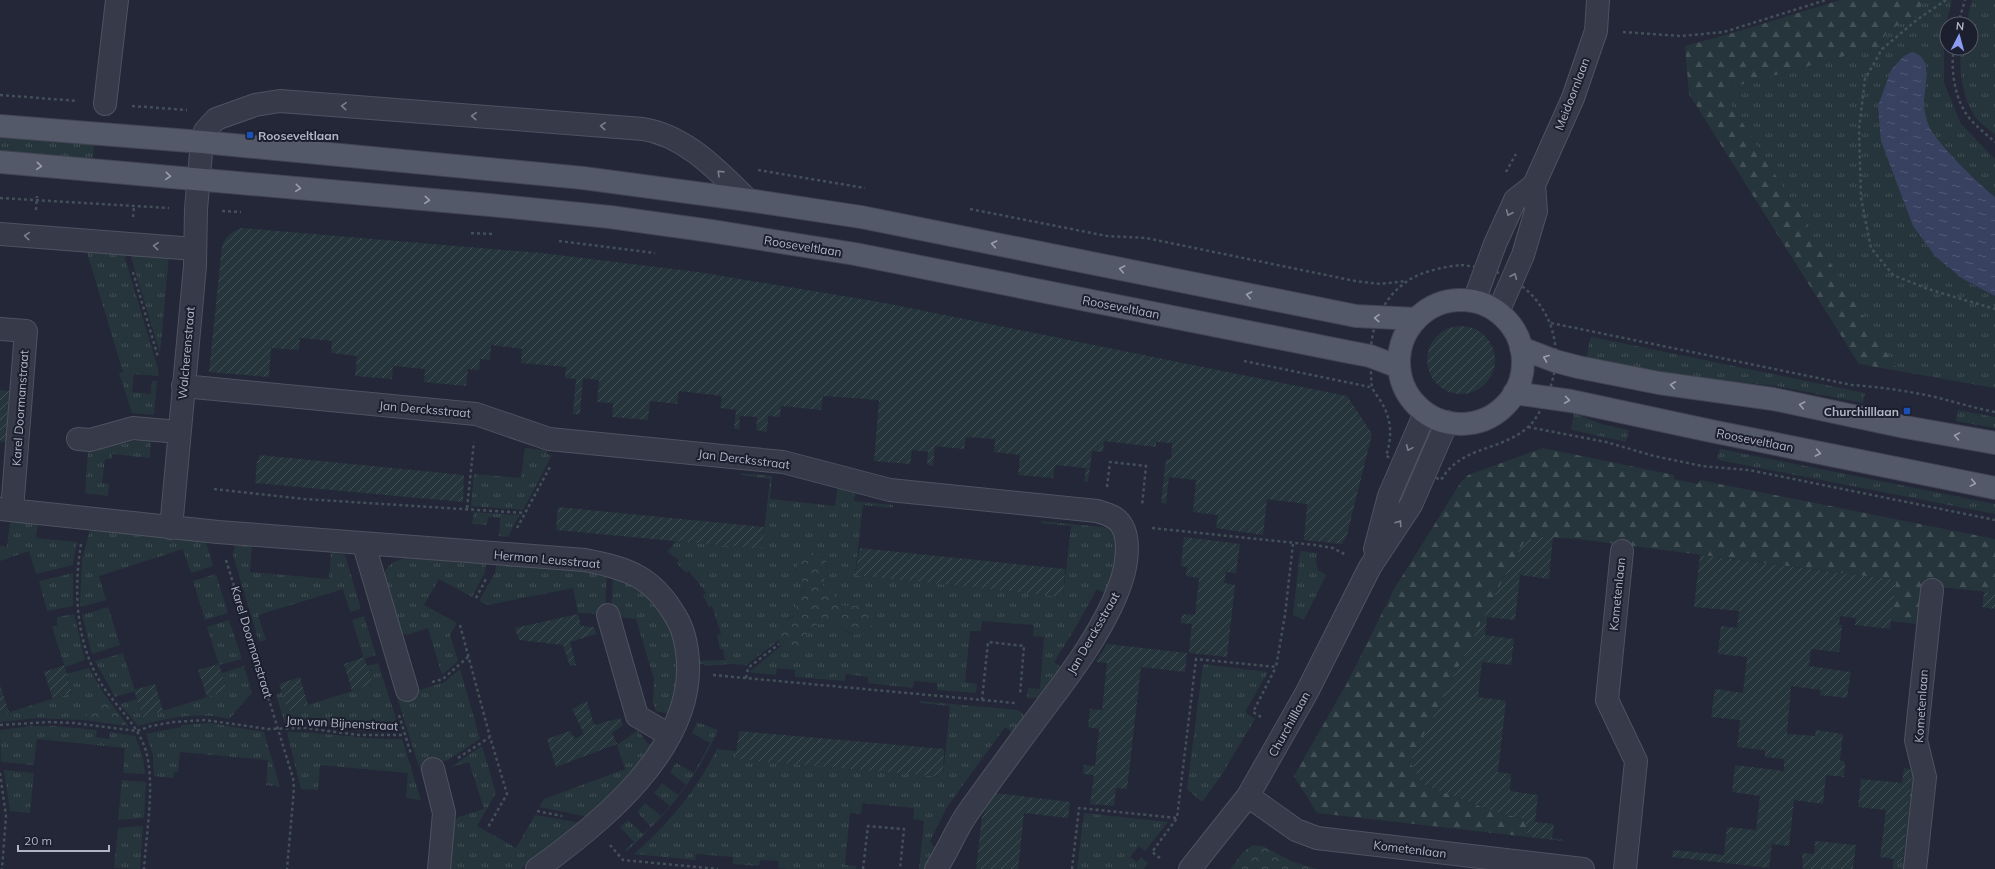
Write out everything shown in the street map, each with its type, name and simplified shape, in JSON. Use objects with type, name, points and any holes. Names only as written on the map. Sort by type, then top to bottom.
[{"type":"main road","points":[[0,126],[202,142],[583,178],[748,200],[861,218],[1356,316],[1416,319]]},
{"type":"main road","name":"Rooseveltlaan","points":[[0,162],[520,208],[711,231],[863,256],[1370,356],[1399,367]]},
{"type":"main road","points":[[1453,300],[1474,301],[1498,312],[1508,322],[1516,334],[1521,348],[1523,364],[1520,379],[1514,393],[1497,412],[1473,423],[1447,422],[1425,413],[1409,395],[1403,384],[1399,367],[1399,354],[1402,341],[1416,319],[1433,306],[1453,300]]},
{"type":"main road","points":[[1521,348],[1555,361],[1658,383],[1773,399],[1905,427],[1995,443]]},
{"type":"main road","name":"Rooseveltlaan","points":[[1514,393],[1571,400],[1711,431],[1995,488]]},
{"type":"street","points":[[105,104],[117,0]]},
{"type":"street","name":"Meidoornlaan","points":[[1498,312],[1523,255],[1536,211],[1534,185],[1573,98],[1596,31],[1598,0]]},
{"type":"street","points":[[199,179],[202,142],[206,131],[216,119],[255,105],[280,101],[643,129],[671,136],[711,164],[748,200]]},
{"type":"street","name":"Walcherenstraat","points":[[171,528],[195,249],[196,209],[199,179]]},
{"type":"street","name":"Meidoornlaan","points":[[1474,301],[1495,244],[1514,200],[1534,185]]},
{"type":"street","points":[[0,234],[195,249]]},
{"type":"street","name":"Karel Doormanstraat","points":[[0,329],[26,331],[6,510],[171,528]]},
{"type":"street","name":"Jan Dercksstraat","points":[[184,378],[476,414],[549,439],[784,462],[890,490],[1104,513],[1112,515],[1131,526],[1126,541],[1125,564],[1121,584],[1114,600],[1083,655],[967,813],[947,852],[936,869]]},
{"type":"street","name":"Churchilllaan","points":[[1370,567],[1389,496],[1425,413]]},
{"type":"street","name":"Churchilllaan","points":[[1190,869],[1248,796],[1307,692],[1370,567],[1411,505],[1447,422]]},
{"type":"street","points":[[78,439],[90,440],[134,428],[179,432]]},
{"type":"street","name":"Herman Leusstraat","points":[[171,528],[364,545],[586,560],[612,565],[632,572],[651,584],[666,600],[681,625],[687,649],[688,673]]},
{"type":"street","points":[[364,545],[402,699]]},
{"type":"street","name":"Kometenlaan","points":[[1622,551],[1606,700],[1636,761],[1624,869]]},
{"type":"street","name":"Kometenlaan","points":[[1915,869],[1925,777],[1916,740],[1932,590]]},
{"type":"street","points":[[608,616],[636,716],[669,735]]},
{"type":"street","points":[[537,869],[593,826],[640,778],[658,755],[679,715],[687,689],[688,673]]},
{"type":"street","points":[[433,769],[444,813],[439,869]]},
{"type":"street","name":"Kometenlaan","points":[[1248,796],[1296,830],[1317,838],[1582,869]]},
{"type":"path","points":[[1596,31],[1681,36],[1724,32],[1826,0]]},
{"type":"path","points":[[1946,0],[1918,19],[1882,49],[1865,79],[1859,129],[1861,198],[1871,248],[1893,275],[1928,289],[1995,310]]},
{"type":"path","points":[[1960,16],[1965,0]]},
{"type":"path","points":[[1954,56],[1953,74],[1957,94],[1969,118],[1995,142]]},
{"type":"path","points":[[711,164],[866,188]]},
{"type":"path","points":[[35,216],[37,196]]},
{"type":"path","points":[[0,198],[244,212]]},
{"type":"path","points":[[134,206],[129,258],[161,366],[184,378]]},
{"type":"path","points":[[967,208],[1107,236],[1146,238],[1380,284],[1406,281],[1441,268],[1462,265],[1487,269],[1513,278],[1540,304],[1551,323],[1554,340],[1555,361],[1553,379],[1546,397],[1528,427],[1498,445],[1470,453],[1447,470],[1441,480],[1386,456],[1390,443],[1391,428],[1384,406],[1372,387],[1370,356],[1371,340],[1378,318],[1386,301],[1406,281]]},
{"type":"path","points":[[464,232],[496,235]]},
{"type":"path","points":[[558,241],[661,253]]},
{"type":"path","points":[[1551,323],[1852,385],[1883,387],[1935,397],[1967,407],[1995,412]]},
{"type":"path","points":[[1241,360],[1372,387]]},
{"type":"path","points":[[467,508],[476,414]]},
{"type":"path","points":[[1528,427],[1606,442],[1654,456],[1702,466],[1749,470],[1995,520]]},
{"type":"path","points":[[511,555],[512,536],[564,440]]},
{"type":"path","points":[[1104,513],[1110,462],[1146,466],[1131,526],[1333,548]]},
{"type":"path","points":[[214,489],[304,500],[467,508],[525,513]]},
{"type":"path","points":[[85,518],[77,569],[76,594],[84,641],[90,661],[103,687],[137,731],[148,760],[149,780],[144,869]]},
{"type":"path","name":"Karel Doormanstraat","points":[[218,532],[278,728]]},
{"type":"path","points":[[1260,717],[1253,712],[1276,667],[1285,615],[1293,544]]},
{"type":"path","points":[[460,625],[506,794],[487,829]]},
{"type":"path","points":[[982,700],[988,642],[1024,646],[1019,704]]},
{"type":"path","points":[[746,678],[748,668],[779,644]]},
{"type":"path","points":[[1160,858],[1152,852],[1178,818],[1196,659],[1276,667]]},
{"type":"path","points":[[688,673],[1046,707]]},
{"type":"path","points":[[402,699],[405,735],[418,774],[449,764],[490,737]]},
{"type":"path","name":"Jan van Bijnenstraat","points":[[0,725],[24,722],[74,722],[137,731],[150,726],[174,722],[205,720],[228,722],[253,727],[305,728],[359,735],[405,735]]},
{"type":"path","name":"Jan van Bijnenstraat","points":[[278,728],[294,788],[287,869]]},
{"type":"path","points":[[0,773],[6,816],[2,869]]},
{"type":"path","points":[[506,794],[510,796]]},
{"type":"path","points":[[1072,869],[1079,808],[1178,818]]},
{"type":"path","points":[[593,826],[623,860],[718,869]]},
{"type":"path","points":[[863,869],[868,826],[904,830],[900,869]]},
{"type":"green space","points":[[1840,0],[1921,0],[1921,13],[1887,31],[1880,46],[1722,90],[1898,371],[1859,364],[1689,94],[1685,46]]},
{"type":"green space","points":[[1921,0],[1952,0],[1948,16],[1939,16],[1939,56],[1944,56],[1944,83],[1961,124],[1995,159],[1995,197],[1958,163],[1932,133],[1928,126],[1925,112],[1924,97],[1927,68],[1904,56],[1963,279],[1995,296],[1995,388],[1898,371],[1722,90],[1880,46],[1887,31],[1921,13]]},
{"type":"green space","points":[[1972,0],[1995,0],[1995,135],[1976,118],[1967,102],[1962,84],[1961,56],[1979,56],[1979,16],[1968,16]]},
{"type":"green space","points":[[0,135],[94,142],[93,160],[0,153]]},
{"type":"green space","points":[[242,228],[541,253],[698,272],[885,303],[1347,396],[1372,434],[1347,535],[1342,544],[1304,540],[1307,504],[1267,499],[1263,535],[1216,528],[1218,515],[1193,512],[1196,480],[1169,477],[1166,504],[1161,503],[1166,459],[1171,459],[1172,443],[1156,442],[1156,447],[1104,441],[1103,452],[1092,451],[1088,482],[1084,482],[1086,468],[1055,465],[1053,478],[1018,475],[1020,455],[994,452],[995,439],[966,437],[964,449],[935,446],[933,466],[927,465],[928,452],[912,450],[910,464],[874,461],[879,400],[823,396],[821,410],[781,406],[780,417],[768,416],[767,432],[756,430],[757,417],[740,416],[739,429],[734,429],[736,410],[720,408],[722,396],[679,391],[677,404],[650,401],[648,420],[612,417],[613,403],[597,402],[599,380],[583,378],[580,414],[573,414],[576,379],[565,378],[566,367],[521,363],[522,349],[491,345],[490,360],[480,359],[479,370],[468,369],[466,386],[424,382],[425,369],[393,366],[392,379],[355,376],[357,356],[331,353],[332,341],[300,338],[299,350],[271,348],[269,377],[209,372],[222,246],[225,239],[230,234]]},
{"type":"green space","points":[[86,249],[126,252],[125,258],[158,369],[158,376],[134,374],[132,392],[151,394],[152,381],[157,381],[154,415],[132,413],[119,373],[123,372]]},
{"type":"green space","points":[[132,253],[169,256],[160,353],[131,257]]},
{"type":"green space","points":[[1454,326],[1468,326],[1480,332],[1489,341],[1495,353],[1493,373],[1485,384],[1474,392],[1468,394],[1454,394],[1448,392],[1437,384],[1429,373],[1427,367],[1427,353],[1429,347],[1437,336],[1448,328]]},
{"type":"green space","points":[[1592,337],[1865,393],[1863,403],[1777,386],[1664,374],[1586,360],[1590,339]]},
{"type":"green space","points":[[0,390],[9,391],[6,442],[0,442]]},
{"type":"green space","points":[[1958,410],[1995,417],[1995,428],[1956,421]]},
{"type":"green space","points":[[1574,413],[1604,425],[1629,430],[1626,442],[1572,430],[1571,428]]},
{"type":"green space","points":[[139,440],[151,441],[150,458],[112,454],[112,459],[105,459],[102,483],[109,484],[108,496],[85,493],[88,452]]},
{"type":"green space","points":[[525,448],[547,450],[547,454],[552,455],[523,510],[471,506],[474,474],[521,478]]},
{"type":"green space","points":[[1543,448],[1674,475],[1674,479],[1698,484],[1700,480],[1995,539],[1995,593],[1923,585],[1918,624],[1891,621],[1896,580],[1578,539],[1537,537],[1525,541],[1512,562],[1410,762],[1422,784],[1495,812],[1525,819],[1528,837],[1317,813],[1294,776],[1347,683],[1394,589],[1461,482],[1468,475]]},
{"type":"green space","points":[[1720,449],[1995,504],[1995,514],[1719,460],[1717,459]]},
{"type":"green space","points":[[259,455],[464,475],[463,502],[255,483]]},
{"type":"green space","points":[[741,473],[772,476],[770,499],[835,506],[838,484],[855,485],[854,501],[893,505],[893,508],[863,505],[855,575],[1063,597],[1071,526],[1041,523],[1041,521],[1112,528],[1117,544],[1117,553],[1108,595],[1097,589],[1054,662],[1063,669],[1038,698],[1027,698],[1028,688],[1040,689],[1044,637],[1033,636],[1034,625],[982,621],[981,631],[970,631],[965,682],[977,684],[976,693],[937,690],[937,683],[914,681],[913,688],[868,683],[868,677],[846,674],[845,681],[795,677],[795,670],[777,668],[776,675],[749,672],[781,646],[790,649],[800,646],[810,629],[831,619],[846,632],[853,635],[872,625],[872,618],[865,610],[855,607],[836,605],[832,592],[828,588],[821,585],[827,573],[826,561],[816,553],[807,553],[796,570],[806,587],[800,592],[797,599],[796,606],[798,614],[789,618],[781,627],[778,641],[746,665],[730,664],[705,666],[704,664],[700,664],[700,661],[725,660],[723,649],[720,649],[717,635],[721,634],[712,606],[709,607],[703,595],[706,593],[689,571],[686,573],[677,563],[679,560],[667,552],[676,541],[762,549],[770,479],[741,475]]},
{"type":"green space","points":[[558,507],[764,527],[762,549],[556,530]]},
{"type":"green space","points":[[474,512],[519,515],[508,537],[499,536],[500,518],[488,517],[487,525],[472,524]]},
{"type":"green space","points":[[10,521],[38,524],[36,538],[77,542],[73,565],[36,574],[29,551],[0,561],[0,546],[7,547]]},
{"type":"green space","points":[[90,530],[206,542],[213,566],[191,573],[183,549],[99,576],[106,600],[80,607],[82,559]]},
{"type":"green space","points":[[1184,537],[1240,544],[1236,573],[1226,572],[1224,583],[1235,585],[1227,657],[1189,653],[1192,624],[1181,623],[1182,614],[1195,615],[1199,578],[1186,576],[1187,567],[1181,566]]},
{"type":"green space","points":[[1537,537],[1553,537],[1549,579],[1520,575],[1515,620],[1487,617],[1485,635],[1514,639],[1511,665],[1482,662],[1478,697],[1506,701],[1498,772],[1511,774],[1510,791],[1538,795],[1535,822],[1554,824],[1552,838],[1563,841],[1528,837],[1525,819],[1495,812],[1422,784],[1410,762],[1512,562],[1525,541]]},
{"type":"green space","points":[[235,545],[252,546],[250,572],[329,579],[331,552],[345,555],[361,609],[350,612],[343,589],[258,615],[266,640],[259,642],[233,555]]},
{"type":"green space","points":[[860,548],[1065,569],[1063,597],[855,575]]},
{"type":"green space","points":[[1300,551],[1317,553],[1316,562],[1318,570],[1326,575],[1304,620],[1293,615]]},
{"type":"green space","points":[[807,553],[816,553],[826,561],[827,573],[822,585],[832,592],[836,598],[837,605],[860,606],[869,611],[872,617],[872,625],[867,631],[857,635],[852,634],[831,619],[810,629],[800,646],[790,649],[781,646],[778,636],[779,631],[785,623],[798,614],[796,602],[800,593],[806,587],[798,573],[797,564],[802,556]]},
{"type":"green space","points":[[1700,555],[1896,580],[1890,629],[1855,625],[1856,618],[1840,616],[1839,625],[1842,625],[1839,652],[1811,649],[1809,666],[1851,672],[1847,698],[1820,695],[1821,690],[1791,686],[1787,734],[1815,736],[1816,730],[1843,734],[1840,760],[1845,762],[1844,777],[1826,775],[1823,804],[1794,800],[1789,846],[1772,844],[1769,868],[1672,857],[1673,850],[1724,855],[1727,827],[1756,830],[1760,796],[1732,792],[1735,765],[1784,771],[1784,759],[1765,757],[1765,750],[1737,747],[1740,720],[1711,717],[1715,689],[1743,693],[1747,657],[1718,654],[1721,626],[1737,628],[1739,611],[1694,607]]},
{"type":"green space","points":[[404,558],[486,564],[485,572],[472,597],[439,579],[424,605],[457,623],[450,635],[458,661],[442,675],[428,628],[407,635],[401,633],[384,578],[386,570],[390,565]]},
{"type":"green space","points":[[496,564],[607,573],[605,614],[578,613],[573,588],[488,605],[479,601],[495,573]]},
{"type":"green space","points":[[73,573],[73,606],[47,611],[39,581]]},
{"type":"green space","points":[[216,574],[228,613],[205,620],[193,581]]},
{"type":"green space","points":[[613,575],[642,591],[665,616],[677,647],[678,680],[670,714],[656,711],[653,703],[654,679],[636,619],[611,616]]},
{"type":"green space","points":[[1984,592],[1995,593],[1995,609],[1982,607]]},
{"type":"green space","points":[[108,607],[120,645],[92,654],[82,615]]},
{"type":"green space","points":[[74,614],[85,660],[65,667],[52,627],[57,626],[57,617]]},
{"type":"green space","points":[[578,614],[581,626],[594,627],[596,634],[570,642],[576,665],[570,666],[563,645],[519,640],[515,628]]},
{"type":"green space","points":[[364,616],[376,655],[364,659],[352,620]]},
{"type":"green space","points":[[229,620],[242,659],[219,665],[207,627]]},
{"type":"green space","points":[[1107,644],[1187,653],[1185,672],[1141,667],[1127,789],[1116,788],[1114,806],[1090,804],[1094,775],[1083,774],[1084,765],[1095,766],[1099,729],[1088,727],[1090,709],[1102,710],[1107,663],[1096,662]]},
{"type":"green space","points":[[123,653],[135,691],[115,697],[95,661]]},
{"type":"green space","points":[[364,657],[373,684],[352,691],[344,664]]},
{"type":"green space","points":[[378,663],[400,731],[360,731],[317,725],[311,717],[300,724],[285,724],[276,695],[282,692],[288,711],[372,685],[367,666]]},
{"type":"green space","points":[[219,664],[227,691],[207,697],[198,670]]},
{"type":"green space","points":[[1203,664],[1268,672],[1245,712],[1255,719],[1221,776],[1202,802],[1187,789]]},
{"type":"green space","points":[[64,665],[72,692],[53,699],[44,672]]},
{"type":"green space","points":[[244,666],[252,693],[229,719],[207,716],[184,716],[138,726],[120,704],[137,699],[143,717],[227,691],[222,673]]},
{"type":"green space","points":[[89,668],[104,694],[83,720],[37,718],[0,722],[0,715],[72,693],[67,674]]},
{"type":"green space","points":[[460,669],[480,739],[448,760],[420,770],[397,697],[445,682]]},
{"type":"green space","points":[[300,677],[308,705],[288,711],[279,684]]},
{"type":"green space","points":[[155,684],[163,711],[143,717],[134,690]]},
{"type":"green space","points":[[0,685],[9,712],[0,715]]},
{"type":"green space","points":[[104,694],[128,726],[83,720]]},
{"type":"green space","points":[[587,701],[594,725],[620,718],[623,725],[612,733],[617,744],[556,767],[547,739],[570,731],[575,739],[584,734],[572,709]]},
{"type":"green space","points":[[920,701],[1018,710],[1023,714],[1024,718],[1015,734],[1005,727],[947,807],[930,841],[932,843],[931,845],[940,849],[926,869],[919,869],[924,821],[913,819],[914,808],[862,803],[861,814],[850,813],[845,865],[856,866],[856,869],[788,869],[778,868],[779,861],[760,860],[759,866],[733,864],[733,857],[696,854],[695,860],[634,854],[681,806],[709,765],[717,749],[736,751],[736,759],[943,777],[950,706],[920,703]]},
{"type":"green space","points":[[697,722],[718,730],[700,765],[679,796],[667,810],[641,838],[626,852],[625,850],[634,842],[620,827],[628,820],[643,834],[651,827],[637,812],[645,803],[661,816],[670,806],[654,793],[662,783],[678,795],[686,785],[670,772],[676,763],[694,773],[710,743],[692,733]]},
{"type":"green space","points":[[210,723],[264,732],[280,787],[266,785],[268,760],[180,752],[178,772],[174,772],[173,778],[154,776],[153,755],[146,734],[181,727],[181,725]]},
{"type":"green space","points":[[33,726],[54,726],[97,730],[96,737],[109,739],[110,732],[135,736],[143,757],[145,774],[123,773],[125,748],[37,739],[34,765],[1,762],[0,730]]},
{"type":"green space","points":[[638,730],[647,743],[652,746],[640,765],[589,817],[539,807],[544,799],[625,769],[617,745]]},
{"type":"green space","points":[[739,731],[944,749],[943,777],[735,759]]},
{"type":"green space","points":[[287,732],[402,739],[421,800],[406,798],[408,773],[320,765],[318,790],[301,789]]},
{"type":"green space","points":[[482,746],[496,793],[477,826],[516,848],[535,815],[581,823],[521,869],[450,869],[455,821],[458,817],[484,809],[469,762],[451,767]]},
{"type":"green space","points":[[1904,768],[1909,769],[1912,772],[1902,863],[1893,863],[1894,859],[1880,857],[1886,810],[1858,807],[1861,779],[1902,783]]},
{"type":"green space","points":[[4,770],[34,773],[30,813],[10,811]]},
{"type":"green space","points":[[1912,772],[1915,775],[1906,869],[1893,869],[1893,863],[1902,863]]},
{"type":"green space","points":[[122,780],[146,782],[144,818],[118,820]]},
{"type":"green space","points":[[994,793],[1070,802],[1068,818],[1024,813],[1018,869],[976,869],[982,817]]},
{"type":"green space","points":[[1084,813],[1168,822],[1145,851],[1139,846],[1130,857],[1137,862],[1141,857],[1148,863],[1144,869],[1077,869]]},
{"type":"green space","points":[[143,826],[140,869],[114,868],[118,828]]},
{"type":"green space","points":[[1815,841],[1856,845],[1853,869],[1803,869],[1802,853],[1814,854]]},
{"type":"green space","points":[[1253,845],[1263,846],[1293,862],[1318,869],[1230,869],[1244,851]]},
{"type":"water","points":[[1912,52],[1919,55],[1924,60],[1926,66],[1927,73],[1924,106],[1927,122],[1932,131],[1958,162],[1995,197],[1995,296],[1963,279],[1935,256],[1913,226],[1881,141],[1878,106],[1891,70],[1904,56]]},
{"type":"place","name":"Rooseveltlaan","points":[[250,135]]},
{"type":"place","name":"Churchilllaan","points":[[1907,411]]}]
